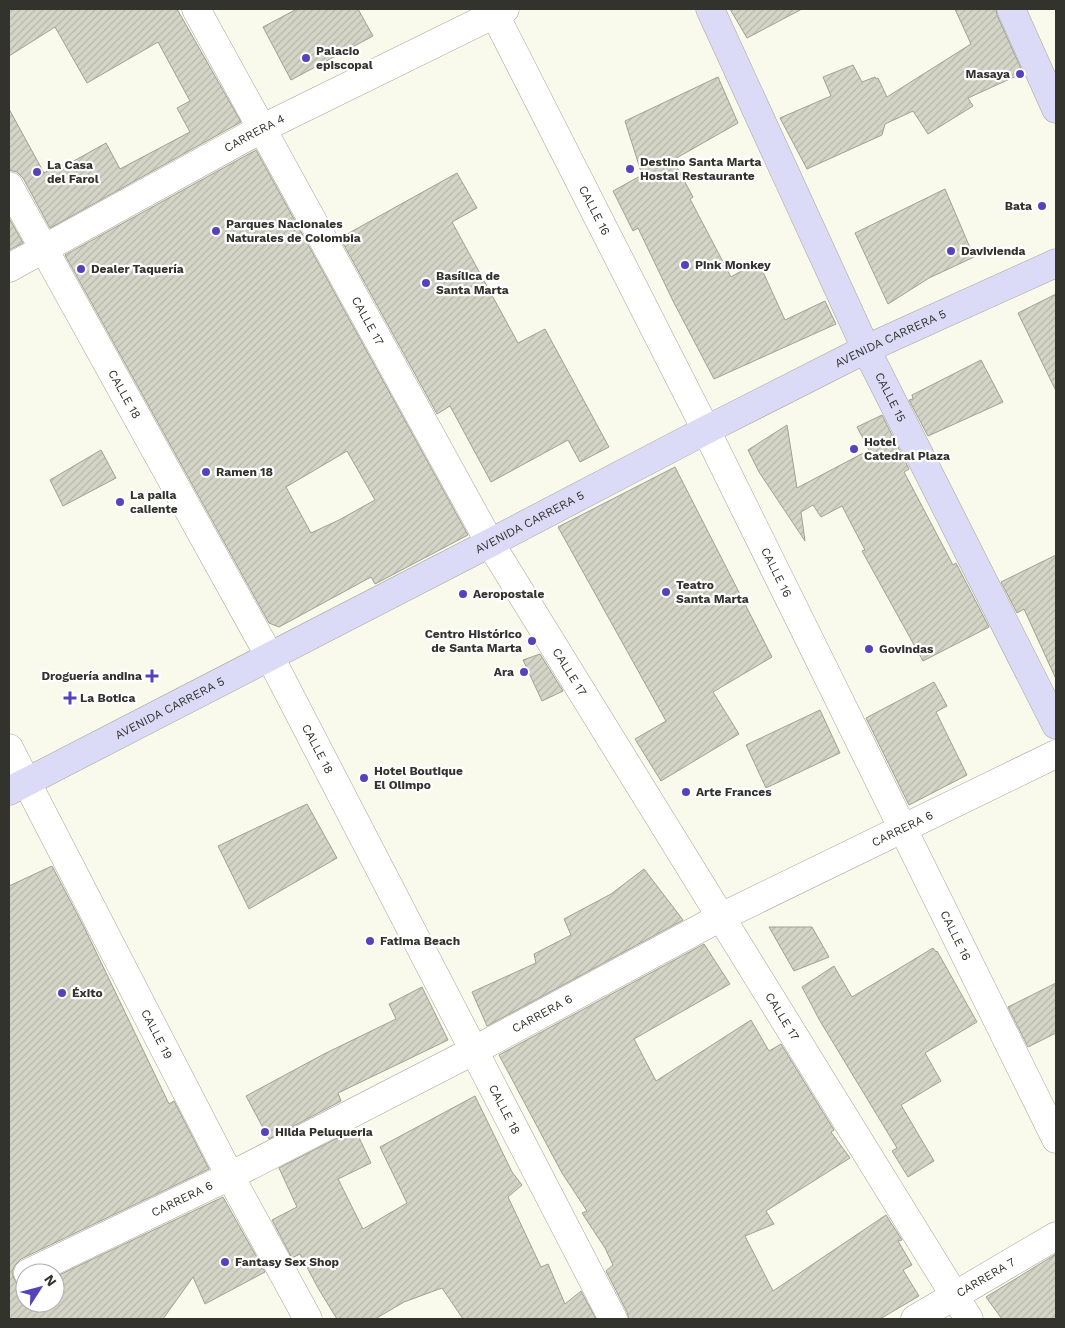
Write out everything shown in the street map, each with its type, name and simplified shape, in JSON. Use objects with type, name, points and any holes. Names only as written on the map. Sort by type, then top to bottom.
[{"type":"street","name":"CALLE 17","points":[[196,9],[490,543],[969,1319]]},
{"type":"street","name":"CALLE 15","points":[[710,9],[866,349],[1056,725]]},
{"type":"street","points":[[1011,9],[1056,109]]},
{"type":"street","name":"CARRERA 4","points":[[9,268],[263,128],[497,10]]},
{"type":"street","name":"CALLE 16","points":[[497,10],[1056,1139]]},
{"type":"street","name":"CALLE 18","points":[[9,186],[270,657],[613,1319]]},
{"type":"street","name":"AVENIDA CARRERA 5","points":[[18,786],[866,349],[1056,263]]},
{"type":"street","name":"CALLE 19","points":[[9,748],[18,786],[308,1319]]},
{"type":"street","name":"CARRERA 6","points":[[49,1263],[230,1176],[473,1050],[721,917],[1056,754]]},
{"type":"street","name":"CARRERA 7","points":[[915,1319],[1056,1236]]},
{"type":"building","points":[[9,9],[177,9],[241,122],[50,228],[23,178],[17,172],[9,170],[9,109],[44,173],[61,163],[63,167],[106,143],[120,169],[190,132],[177,108],[190,101],[158,42],[87,83],[55,27],[9,56]]},
{"type":"building","name":"Palacio episcopal","points":[[297,9],[358,9],[373,36],[291,80],[263,27]]},
{"type":"building","points":[[730,9],[802,9],[747,38]]},
{"type":"building","points":[[955,9],[996,9],[1023,73],[968,98],[973,106],[928,134],[913,111],[885,124],[882,135],[807,169],[780,118],[831,96],[823,77],[853,65],[862,82],[875,77],[876,79],[878,78],[887,97],[971,44]]},
{"type":"building","points":[[718,77],[738,123],[673,160],[693,197],[690,199],[731,277],[758,261],[785,320],[825,301],[836,324],[714,379],[673,301],[638,228],[633,231],[613,191],[642,175],[625,121]]},
{"type":"building","points":[[256,150],[468,535],[375,584],[371,577],[279,627],[269,623],[65,255]],"holes":[[[347,451],[375,500],[311,533],[286,487]]]},
{"type":"building","name":"Basílica de Santa Marta","points":[[457,173],[477,208],[452,222],[518,343],[545,329],[609,447],[580,462],[568,440],[491,482],[450,406],[437,414],[340,238]]},
{"type":"building","points":[[945,189],[974,257],[929,278],[888,304],[855,233]]},
{"type":"building","points":[[9,218],[23,243],[9,250]]},
{"type":"building","points":[[1056,294],[1056,391],[1018,313]]},
{"type":"building","points":[[981,360],[1003,402],[928,436],[909,400],[913,399],[912,395]]},
{"type":"building","points":[[882,415],[909,469],[904,472],[953,565],[956,563],[989,627],[923,661],[862,551],[865,550],[842,506],[821,517],[813,505],[801,512],[805,541],[759,472],[748,450],[787,425],[797,488],[869,450],[857,427]]},
{"type":"building","points":[[101,450],[116,478],[63,506],[50,480]]},
{"type":"building","name":"Teatro Santa Marta","points":[[675,467],[772,657],[713,692],[739,734],[661,781],[635,739],[666,721],[558,527]]},
{"type":"building","points":[[1056,555],[1056,679],[1024,609],[1017,613],[1001,582]]},
{"type":"building","points":[[540,654],[563,691],[542,701],[523,660]]},
{"type":"building","points":[[934,682],[947,706],[936,712],[967,775],[909,805],[866,718]]},
{"type":"building","points":[[820,710],[840,753],[766,788],[746,745]]},
{"type":"building","points":[[307,804],[337,858],[249,909],[218,846]]},
{"type":"building","name":"Éxito","points":[[52,866],[85,929],[169,1104],[174,1101],[209,1169],[15,1263],[12,1272],[15,1280],[15,1313],[65,1313],[65,1272],[223,1197],[265,1272],[205,1304],[193,1277],[163,1319],[9,1319],[9,886]]},
{"type":"building","points":[[644,869],[683,920],[487,1026],[472,992],[536,963],[534,954],[571,935],[564,919],[611,894]]},
{"type":"building","points":[[769,927],[812,927],[829,957],[794,971]]},
{"type":"building","points":[[704,944],[730,984],[634,1039],[656,1081],[751,1020],[769,1051],[781,1044],[834,1130],[831,1132],[850,1158],[766,1211],[774,1224],[745,1236],[773,1291],[886,1215],[902,1240],[898,1241],[912,1265],[903,1270],[919,1296],[880,1319],[629,1319],[606,1271],[613,1265],[605,1248],[582,1213],[587,1211],[562,1173],[499,1055]]},
{"type":"building","points":[[933,948],[937,951],[977,1022],[925,1053],[941,1081],[901,1105],[934,1161],[908,1177],[892,1151],[897,1148],[820,1021],[802,987],[834,966],[852,997]]},
{"type":"building","points":[[1056,983],[1056,1033],[1028,1047],[1008,1007]]},
{"type":"building","points":[[422,987],[448,1040],[338,1093],[341,1101],[269,1139],[246,1096],[324,1054],[396,1019],[389,1004]]},
{"type":"building","points":[[475,1096],[512,1172],[522,1185],[508,1197],[541,1267],[548,1264],[565,1304],[581,1291],[596,1319],[463,1319],[442,1288],[404,1302],[375,1319],[337,1319],[300,1254],[292,1258],[272,1220],[297,1207],[279,1168],[355,1129],[371,1163],[338,1179],[363,1229],[407,1203],[380,1147]]},
{"type":"building","points":[[1056,1254],[1056,1319],[1002,1319],[986,1297]]},
{"type":"place","name":"Palacio episcopal","points":[[306,58]]},
{"type":"place","name":"Masaya","points":[[1020,74]]},
{"type":"place","name":"Destino Santa Marta Hostal Restaurante","points":[[630,169]]},
{"type":"place","name":"La Casa del Farol","points":[[37,172]]},
{"type":"place","name":"Bata","points":[[1042,206]]},
{"type":"place","name":"Parques Nacionales Naturales de Colombia","points":[[216,231]]},
{"type":"place","name":"Davivienda","points":[[951,251]]},
{"type":"place","name":"Pink Monkey","points":[[685,265]]},
{"type":"place","name":"Dealer Taquería","points":[[81,269]]},
{"type":"place","name":"Basílica de Santa Marta","points":[[426,283]]},
{"type":"place","name":"Hotel Catedral Plaza","points":[[854,449]]},
{"type":"place","name":"Ramen 18","points":[[206,472]]},
{"type":"place","name":"La paila caliente","points":[[120,502]]},
{"type":"place","name":"Teatro Santa Marta","points":[[666,592]]},
{"type":"place","name":"Aeropostale","points":[[463,594]]},
{"type":"place","name":"Centro Histórico de Santa Marta","points":[[532,641]]},
{"type":"place","name":"Govindas","points":[[869,649]]},
{"type":"place","name":"Ara","points":[[524,672]]},
{"type":"place","name":"Droguería andina","points":[[152,676]]},
{"type":"place","name":"La Botica","points":[[70,698]]},
{"type":"place","name":"Hotel Boutique El Olimpo","points":[[364,778]]},
{"type":"place","name":"Arte Frances","points":[[686,792]]},
{"type":"place","name":"Fatima Beach","points":[[370,941]]},
{"type":"place","name":"Éxito","points":[[62,993]]},
{"type":"place","name":"Hilda Peluqueria","points":[[265,1132]]},
{"type":"place","name":"Fantasy Sex Shop","points":[[225,1262]]}]
